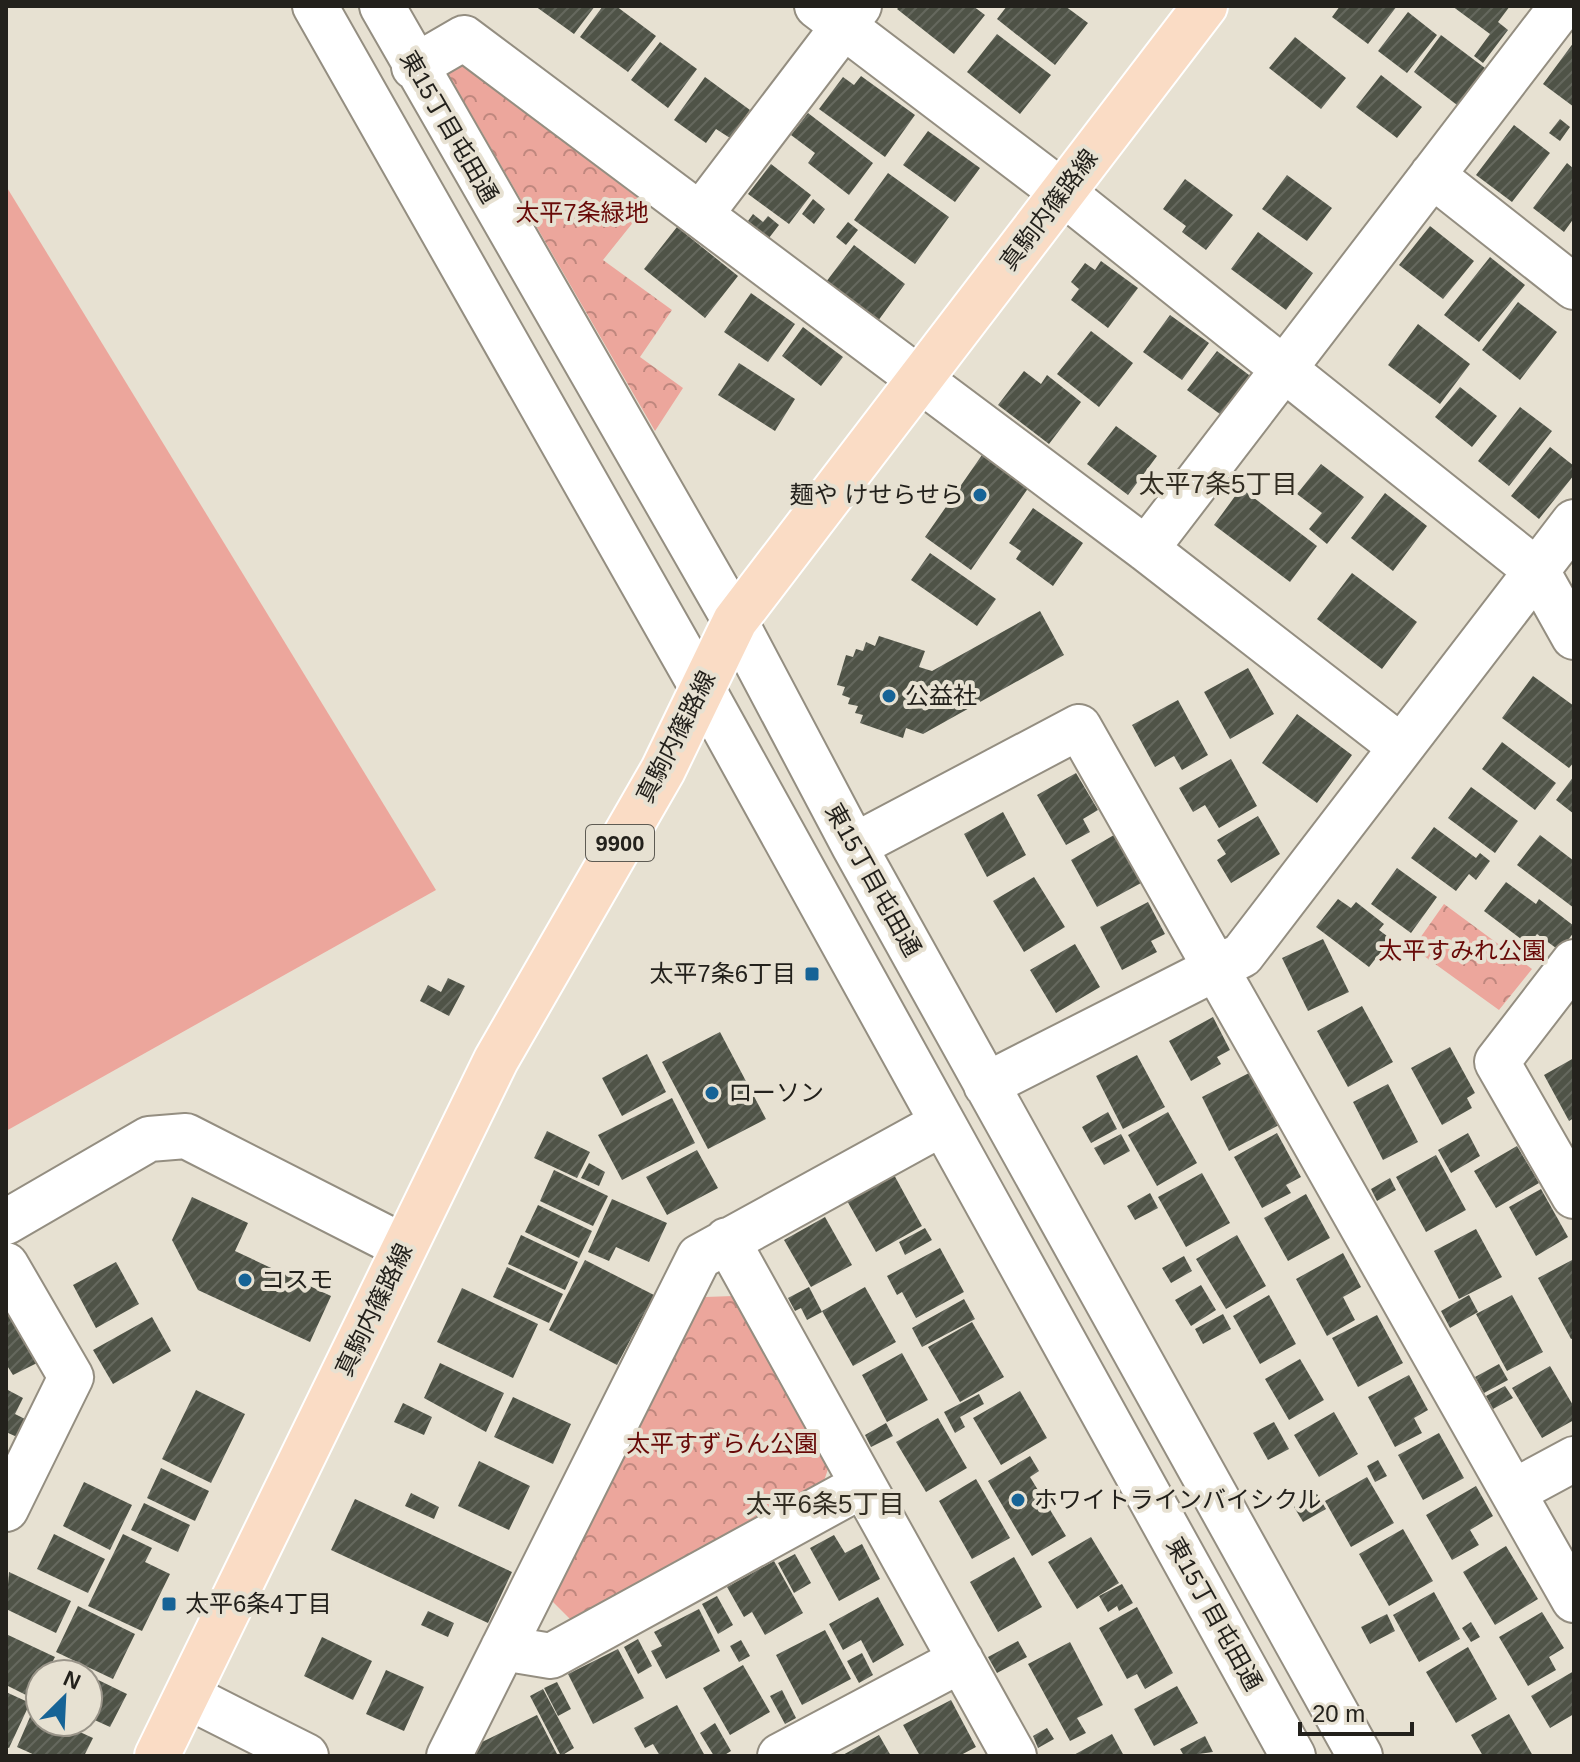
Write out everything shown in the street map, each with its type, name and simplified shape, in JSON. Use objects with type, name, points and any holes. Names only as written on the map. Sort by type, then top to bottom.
[{"type":"main road","name":"真駒内篠路線","points":[[157,1756],[496,1060],[663,770],[735,621],[1205,6]]},
{"type":"street","name":"東15丁目屯田通","points":[[315,6],[701,686],[1293,1756]]},
{"type":"street","name":"東15丁目屯田通","points":[[382,6],[414,67],[735,621],[854,846],[1360,1756]]},
{"type":"street","points":[[1146,549],[1562,6]]},
{"type":"street","points":[[700,215],[840,13],[1537,571],[1574,637]]},
{"type":"street","points":[[414,67],[464,38],[1146,549],[1401,747]]},
{"type":"street","points":[[1432,175],[1574,287]]},
{"type":"street","points":[[986,1085],[1219,970],[1242,955],[1574,522]]},
{"type":"street","points":[[854,846],[1079,727],[1574,1600]]},
{"type":"street","points":[[1574,962],[1497,1062],[1574,1196]]},
{"type":"street","points":[[449,1756],[699,1257],[941,1124]]},
{"type":"street","points":[[6,1222],[149,1139],[186,1136],[404,1247]]},
{"type":"street","points":[[727,1240],[1014,1756]]},
{"type":"street","points":[[6,1265],[71,1377],[6,1509]]},
{"type":"street","points":[[1513,1492],[1574,1459]]},
{"type":"street","points":[[503,1648],[551,1656],[863,1485]]},
{"type":"street","points":[[780,1756],[961,1660]]},
{"type":"street","points":[[187,1696],[306,1756]]},
{"type":"green space","name":"太平7条緑地","points":[[460,63],[647,205],[603,260],[672,310],[640,357],[683,388],[655,431],[448,74]]},
{"type":"green space","points":[[6,186],[436,890],[6,1131]]},
{"type":"green space","name":"太平すみれ公園","points":[[1444,904],[1532,969],[1499,1010],[1413,948]]},
{"type":"green space","name":"太平すずらん公園","points":[[733,1296],[829,1466],[823,1484],[570,1619],[552,1601],[705,1297]]},
{"type":"building","points":[[535,6],[595,6],[574,34]]},
{"type":"building","points":[[603,6],[616,6],[656,36],[628,72],[580,37]]},
{"type":"building","points":[[900,6],[973,6],[985,15],[954,54],[897,9]]},
{"type":"building","points":[[1007,6],[1065,6],[1088,23],[1055,65],[997,19]]},
{"type":"building","points":[[1340,6],[1397,6],[1368,44],[1332,17]]},
{"type":"building","points":[[1452,6],[1510,6],[1498,22],[1508,30],[1483,63],[1474,56],[1490,34]]},
{"type":"building","points":[[1408,12],[1437,35],[1407,73],[1378,51]]},
{"type":"building","points":[[997,34],[1051,75],[1020,114],[967,72]]},
{"type":"building","points":[[1441,35],[1485,68],[1457,105],[1414,72]]},
{"type":"building","points":[[1295,37],[1346,78],[1321,109],[1269,68]]},
{"type":"building","points":[[660,42],[697,69],[668,108],[631,80]]},
{"type":"building","points":[[1574,42],[1574,107],[1543,84]]},
{"type":"building","points":[[1381,75],[1422,107],[1397,138],[1356,107]]},
{"type":"building","points":[[861,76],[915,115],[885,157],[819,109],[843,77],[854,85]]},
{"type":"building","points":[[705,77],[750,110],[730,138],[716,129],[706,143],[674,120]]},
{"type":"building","points":[[808,113],[873,163],[849,195],[808,163],[815,153],[791,135]]},
{"type":"building","points":[[1560,119],[1570,127],[1560,141],[1549,133]]},
{"type":"building","points":[[1514,125],[1550,153],[1512,202],[1476,175]]},
{"type":"building","points":[[928,131],[980,168],[955,202],[903,165]]},
{"type":"building","points":[[1567,163],[1574,169],[1574,218],[1564,232],[1533,208]]},
{"type":"building","points":[[771,164],[811,195],[789,224],[748,194]]},
{"type":"building","points":[[888,173],[949,217],[915,264],[854,220]]},
{"type":"building","points":[[1287,175],[1332,208],[1307,241],[1262,209]]},
{"type":"building","points":[[1185,179],[1233,215],[1206,250],[1182,232],[1186,226],[1163,209]]},
{"type":"building","points":[[813,199],[825,209],[814,224],[802,214]]},
{"type":"building","points":[[753,214],[763,222],[768,216],[779,225],[769,238],[748,221]]},
{"type":"building","points":[[848,222],[858,230],[846,245],[836,237]]},
{"type":"building","points":[[1430,226],[1474,261],[1443,299],[1399,265]]},
{"type":"building","points":[[677,227],[738,276],[705,318],[644,269]]},
{"type":"building","points":[[1258,232],[1313,273],[1286,310],[1231,269]]},
{"type":"building","points":[[854,245],[905,284],[875,325],[823,286]]},
{"type":"building","points":[[1490,257],[1525,285],[1479,342],[1444,315]]},
{"type":"building","points":[[1101,261],[1138,288],[1108,328],[1071,300],[1079,289],[1071,282],[1085,263],[1095,270]]},
{"type":"building","points":[[751,293],[795,324],[768,362],[724,332]]},
{"type":"building","points":[[1518,302],[1557,332],[1520,380],[1482,350]]},
{"type":"building","points":[[1170,315],[1209,343],[1182,380],[1143,352]]},
{"type":"building","points":[[1418,324],[1470,364],[1440,404],[1388,365]]},
{"type":"building","points":[[803,327],[843,357],[821,386],[782,356]]},
{"type":"building","points":[[1091,331],[1133,363],[1099,407],[1057,374]]},
{"type":"building","points":[[1217,351],[1253,378],[1224,417],[1187,390]]},
{"type":"building","points":[[739,363],[795,399],[775,431],[718,395]]},
{"type":"building","points":[[1024,371],[1041,384],[1047,375],[1081,402],[1049,444],[998,405]]},
{"type":"building","points":[[1460,387],[1497,416],[1472,447],[1435,417]]},
{"type":"building","points":[[1520,407],[1552,431],[1509,486],[1478,461]]},
{"type":"building","points":[[1116,426],[1157,456],[1128,495],[1087,464]]},
{"type":"building","points":[[1550,447],[1574,466],[1574,475],[1539,519],[1511,496]]},
{"type":"building","points":[[982,455],[1029,487],[971,570],[925,537]]},
{"type":"building","points":[[1321,464],[1364,497],[1327,544],[1309,529],[1322,513],[1297,494]]},
{"type":"building","points":[[1241,488],[1317,546],[1290,582],[1214,525]]},
{"type":"building","points":[[1385,493],[1427,526],[1393,571],[1351,538]]},
{"type":"building","points":[[1033,508],[1083,543],[1053,586],[1016,559],[1021,551],[1009,543]]},
{"type":"building","points":[[930,553],[996,599],[977,626],[911,580]]},
{"type":"building","points":[[1352,573],[1417,622],[1382,669],[1317,619]]},
{"type":"building","points":[[1040,611],[1064,655],[923,734],[906,728],[903,738],[860,723],[863,715],[855,713],[858,706],[848,704],[850,698],[842,695],[845,687],[837,685],[846,655],[853,657],[856,649],[863,651],[866,642],[875,646],[879,636],[925,651],[919,667],[932,671]]},
{"type":"building","points":[[1248,668],[1274,714],[1230,739],[1204,692]]},
{"type":"building","points":[[1533,676],[1574,706],[1574,762],[1569,768],[1502,718]]},
{"type":"building","points":[[1178,700],[1208,755],[1182,770],[1174,756],[1155,767],[1132,725]]},
{"type":"building","points":[[1297,714],[1352,755],[1317,803],[1262,763]]},
{"type":"building","points":[[1502,742],[1556,783],[1535,810],[1482,769]]},
{"type":"building","points":[[1231,759],[1257,806],[1219,828],[1205,805],[1193,812],[1179,788]]},
{"type":"building","points":[[1076,773],[1098,810],[1083,819],[1090,832],[1066,845],[1037,795]]},
{"type":"building","points":[[1574,776],[1574,814],[1556,800]]},
{"type":"building","points":[[1471,787],[1518,821],[1495,853],[1448,818]]},
{"type":"building","points":[[1003,812],[1026,855],[987,877],[964,834]]},
{"type":"building","points":[[1258,816],[1280,854],[1231,883],[1217,860],[1226,854],[1217,840]]},
{"type":"building","points":[[1434,827],[1476,858],[1480,853],[1490,861],[1476,880],[1469,874],[1456,891],[1411,858]]},
{"type":"building","points":[[1114,835],[1141,883],[1097,907],[1071,860]]},
{"type":"building","points":[[1540,835],[1574,861],[1574,908],[1517,865]]},
{"type":"building","points":[[1397,868],[1437,897],[1411,933],[1371,904]]},
{"type":"building","points":[[1034,877],[1065,927],[1024,952],[993,901]]},
{"type":"building","points":[[1506,882],[1536,904],[1539,899],[1574,926],[1574,932],[1560,951],[1537,934],[1529,945],[1484,911]]},
{"type":"building","points":[[1338,899],[1351,908],[1356,902],[1384,924],[1379,930],[1391,939],[1369,967],[1316,927]]},
{"type":"building","points":[[1148,902],[1165,934],[1151,941],[1157,952],[1122,970],[1100,927]]},
{"type":"building","points":[[1323,939],[1349,992],[1308,1011],[1282,958]]},
{"type":"building","points":[[1075,944],[1100,987],[1056,1013],[1030,970]]},
{"type":"building","points":[[448,978],[465,986],[449,1016],[420,1001],[428,985],[441,992]]},
{"type":"building","points":[[1362,1006],[1393,1062],[1348,1087],[1317,1031]]},
{"type":"building","points":[[1213,1017],[1230,1050],[1217,1057],[1221,1064],[1191,1081],[1169,1041]]},
{"type":"building","points":[[720,1032],[766,1119],[708,1149],[662,1062]]},
{"type":"building","points":[[1450,1047],[1475,1093],[1467,1098],[1472,1108],[1442,1125],[1411,1068]]},
{"type":"building","points":[[647,1054],[666,1092],[622,1116],[602,1078]]},
{"type":"building","points":[[1137,1055],[1165,1107],[1123,1129],[1096,1076]]},
{"type":"building","points":[[1574,1058],[1574,1118],[1569,1121],[1544,1075]]},
{"type":"building","points":[[1251,1072],[1279,1125],[1229,1151],[1202,1097]]},
{"type":"building","points":[[1388,1084],[1418,1142],[1383,1160],[1353,1102]]},
{"type":"building","points":[[672,1098],[695,1143],[622,1180],[598,1135]]},
{"type":"building","points":[[1108,1112],[1117,1129],[1091,1143],[1082,1127]]},
{"type":"building","points":[[1168,1112],[1197,1163],[1157,1186],[1128,1135]]},
{"type":"building","points":[[547,1131],[590,1152],[577,1178],[534,1158]]},
{"type":"building","points":[[1277,1133],[1301,1177],[1286,1185],[1291,1193],[1262,1208],[1234,1157]]},
{"type":"building","points":[[1468,1133],[1480,1156],[1451,1173],[1438,1150]]},
{"type":"building","points":[[1121,1134],[1130,1151],[1104,1165],[1094,1148]]},
{"type":"building","points":[[1517,1146],[1539,1183],[1496,1208],[1474,1171]]},
{"type":"building","points":[[697,1150],[718,1188],[667,1215],[646,1177]]},
{"type":"building","points":[[1436,1155],[1466,1210],[1426,1232],[1396,1177]]},
{"type":"building","points":[[589,1163],[605,1172],[599,1186],[581,1178]]},
{"type":"building","points":[[554,1170],[608,1196],[593,1226],[540,1201]]},
{"type":"building","points":[[893,1173],[922,1226],[876,1252],[846,1199]]},
{"type":"building","points":[[1202,1173],[1230,1223],[1186,1247],[1158,1197]]},
{"type":"building","points":[[1390,1178],[1396,1190],[1377,1201],[1371,1189]]},
{"type":"building","points":[[1541,1189],[1568,1237],[1536,1256],[1509,1207]]},
{"type":"building","points":[[1150,1193],[1158,1208],[1135,1220],[1127,1206]]},
{"type":"building","points":[[1306,1194],[1330,1238],[1288,1261],[1264,1218]]},
{"type":"building","points":[[192,1197],[248,1223],[235,1251],[331,1296],[310,1342],[198,1290],[172,1240]]},
{"type":"building","points":[[612,1199],[667,1223],[649,1262],[616,1247],[609,1261],[588,1252]]},
{"type":"building","points":[[538,1205],[592,1231],[579,1258],[525,1232]]},
{"type":"building","points":[[825,1217],[852,1265],[811,1287],[784,1240]]},
{"type":"building","points":[[925,1228],[932,1240],[905,1255],[899,1242]]},
{"type":"building","points":[[1476,1229],[1502,1277],[1459,1299],[1434,1251]]},
{"type":"building","points":[[521,1235],[578,1262],[565,1290],[508,1264]]},
{"type":"building","points":[[1237,1235],[1266,1286],[1226,1309],[1196,1259]]},
{"type":"building","points":[[940,1248],[964,1292],[916,1318],[902,1292],[897,1295],[887,1276]]},
{"type":"building","points":[[1343,1253],[1361,1287],[1343,1297],[1355,1320],[1327,1336],[1296,1279]]},
{"type":"building","points":[[1184,1256],[1192,1271],[1171,1283],[1162,1268]]},
{"type":"building","points":[[1574,1259],[1574,1338],[1571,1339],[1538,1278]]},
{"type":"building","points":[[585,1260],[654,1295],[617,1365],[549,1330]]},
{"type":"building","points":[[116,1262],[139,1304],[96,1328],[73,1285]]},
{"type":"building","points":[[507,1267],[563,1294],[549,1323],[493,1297]]},
{"type":"building","points":[[1201,1285],[1216,1310],[1191,1326],[1175,1300]]},
{"type":"building","points":[[809,1287],[822,1312],[807,1320],[801,1308],[795,1311],[788,1298]]},
{"type":"building","points":[[865,1287],[896,1342],[853,1366],[822,1311]]},
{"type":"building","points":[[462,1288],[538,1324],[513,1378],[437,1342]]},
{"type":"building","points":[[1269,1295],[1296,1344],[1260,1364],[1233,1316]]},
{"type":"building","points":[[1469,1295],[1478,1312],[1450,1328],[1441,1311]]},
{"type":"building","points":[[1512,1295],[1543,1352],[1507,1371],[1476,1314]]},
{"type":"building","points":[[964,1299],[975,1319],[922,1347],[912,1328]]},
{"type":"building","points":[[6,1300],[39,1362],[13,1375],[6,1364]]},
{"type":"building","points":[[1223,1314],[1231,1329],[1203,1344],[1195,1329]]},
{"type":"building","points":[[1377,1315],[1403,1363],[1358,1387],[1332,1338]]},
{"type":"building","points":[[152,1317],[171,1351],[113,1384],[93,1350]]},
{"type":"building","points":[[972,1322],[1004,1377],[960,1402],[928,1347]]},
{"type":"building","points":[[902,1353],[928,1400],[887,1422],[862,1375]]},
{"type":"building","points":[[1300,1359],[1324,1400],[1289,1420],[1265,1379]]},
{"type":"building","points":[[440,1363],[504,1393],[486,1432],[424,1398]]},
{"type":"building","points":[[1499,1364],[1508,1380],[1484,1393],[1475,1377]]},
{"type":"building","points":[[1550,1366],[1574,1407],[1574,1420],[1542,1438],[1512,1388]]},
{"type":"building","points":[[1409,1375],[1428,1410],[1414,1418],[1422,1433],[1395,1447],[1368,1397]]},
{"type":"building","points":[[1505,1386],[1513,1398],[1493,1409],[1486,1396]]},
{"type":"building","points":[[6,1389],[23,1398],[15,1414],[25,1419],[17,1437],[6,1432]]},
{"type":"building","points":[[196,1390],[245,1414],[211,1483],[162,1459]]},
{"type":"building","points":[[1020,1391],[1047,1438],[1001,1465],[973,1418]]},
{"type":"building","points":[[979,1394],[984,1404],[960,1417],[965,1427],[955,1433],[944,1412]]},
{"type":"building","points":[[513,1397],[571,1424],[553,1464],[494,1437]]},
{"type":"building","points":[[403,1403],[432,1417],[424,1435],[394,1422]]},
{"type":"building","points":[[1334,1412],[1358,1454],[1319,1477],[1294,1435]]},
{"type":"building","points":[[938,1418],[967,1468],[926,1492],[896,1442]]},
{"type":"building","points":[[1274,1422],[1289,1449],[1268,1460],[1253,1433]]},
{"type":"building","points":[[886,1423],[893,1436],[871,1447],[865,1435]]},
{"type":"building","points":[[1439,1433],[1464,1478],[1423,1500],[1398,1455]]},
{"type":"building","points":[[1030,1456],[1039,1471],[1030,1477],[1066,1536],[1032,1556],[988,1481]]},
{"type":"building","points":[[1378,1460],[1387,1476],[1375,1482],[1367,1466]]},
{"type":"building","points":[[479,1461],[530,1486],[509,1530],[458,1506]]},
{"type":"building","points":[[161,1468],[209,1491],[195,1521],[147,1498]]},
{"type":"building","points":[[1367,1477],[1394,1523],[1351,1547],[1325,1501]]},
{"type":"building","points":[[976,1479],[1010,1538],[972,1559],[939,1501]]},
{"type":"building","points":[[84,1482],[132,1505],[110,1550],[63,1526]]},
{"type":"building","points":[[1476,1486],[1493,1516],[1470,1530],[1479,1545],[1452,1560],[1426,1515]]},
{"type":"building","points":[[411,1493],[439,1507],[434,1519],[405,1506]]},
{"type":"building","points":[[1317,1494],[1326,1509],[1303,1522],[1294,1507]]},
{"type":"building","points":[[355,1499],[512,1572],[488,1623],[331,1550]]},
{"type":"building","points":[[144,1503],[190,1525],[178,1552],[131,1530]]},
{"type":"building","points":[[1403,1529],[1433,1581],[1389,1606],[1359,1554]]},
{"type":"building","points":[[54,1534],[105,1559],[88,1593],[37,1569]]},
{"type":"building","points":[[123,1534],[152,1548],[145,1562],[170,1574],[142,1631],[88,1606]]},
{"type":"building","points":[[834,1535],[845,1553],[862,1544],[880,1579],[839,1601],[810,1548]]},
{"type":"building","points":[[1091,1537],[1119,1583],[1077,1609],[1048,1562]]},
{"type":"building","points":[[1506,1546],[1538,1599],[1495,1625],[1463,1572]]},
{"type":"building","points":[[795,1554],[811,1583],[794,1593],[778,1563]]},
{"type":"building","points":[[1014,1557],[1042,1607],[998,1632],[970,1582]]},
{"type":"building","points":[[774,1561],[803,1613],[765,1635],[752,1612],[744,1617],[727,1587]]},
{"type":"building","points":[[9,1572],[71,1601],[56,1633],[6,1609]]},
{"type":"building","points":[[1122,1584],[1133,1603],[1119,1611],[1117,1606],[1108,1612],[1099,1596]]},
{"type":"building","points":[[1434,1592],[1460,1639],[1419,1662],[1393,1615]]},
{"type":"building","points":[[717,1596],[733,1625],[718,1634],[702,1604]]},
{"type":"building","points":[[878,1597],[904,1645],[873,1663],[861,1640],[843,1650],[829,1624]]},
{"type":"building","points":[[78,1606],[135,1634],[113,1679],[104,1675],[104,1658],[69,1658],[56,1652]]},
{"type":"building","points":[[1137,1607],[1173,1673],[1145,1689],[1137,1674],[1127,1679],[1099,1628]]},
{"type":"building","points":[[699,1609],[720,1651],[666,1679],[651,1651],[662,1646],[654,1632]]},
{"type":"building","points":[[428,1611],[454,1623],[448,1637],[421,1625]]},
{"type":"building","points":[[1542,1612],[1564,1648],[1549,1657],[1556,1670],[1528,1686],[1499,1637]]},
{"type":"building","points":[[1387,1614],[1395,1631],[1370,1644],[1361,1627]]},
{"type":"building","points":[[1471,1622],[1480,1637],[1471,1642],[1462,1628]]},
{"type":"building","points":[[825,1630],[851,1679],[802,1705],[776,1655]]},
{"type":"building","points":[[6,1634],[55,1657],[24,1658],[24,1694],[6,1685]]},
{"type":"building","points":[[322,1637],[372,1661],[353,1700],[304,1676]]},
{"type":"building","points":[[638,1639],[652,1666],[638,1674],[624,1647]]},
{"type":"building","points":[[741,1640],[750,1656],[739,1662],[730,1646]]},
{"type":"building","points":[[1018,1641],[1027,1657],[997,1673],[988,1657]]},
{"type":"building","points":[[1070,1642],[1103,1705],[1077,1718],[1086,1733],[1070,1741],[1028,1664]]},
{"type":"building","points":[[1468,1647],[1497,1699],[1456,1723],[1426,1672]]},
{"type":"building","points":[[618,1649],[644,1698],[593,1724],[568,1674]]},
{"type":"building","points":[[862,1653],[873,1675],[859,1683],[847,1661]]},
{"type":"building","points":[[743,1665],[770,1712],[730,1735],[703,1688]]},
{"type":"building","points":[[386,1670],[424,1687],[404,1731],[366,1714]]},
{"type":"building","points":[[1574,1671],[1574,1714],[1550,1728],[1531,1696]]},
{"type":"building","points":[[557,1682],[571,1709],[558,1716],[544,1688]]},
{"type":"building","points":[[104,1683],[127,1694],[110,1727],[104,1724]]},
{"type":"building","points":[[1177,1686],[1198,1723],[1154,1746],[1134,1709]]},
{"type":"building","points":[[543,1689],[574,1748],[561,1756],[530,1696]]},
{"type":"building","points":[[782,1690],[796,1718],[785,1724],[770,1696]]},
{"type":"building","points":[[6,1692],[24,1700],[24,1716],[9,1748],[6,1747]]},
{"type":"building","points":[[951,1700],[976,1747],[959,1756],[920,1756],[903,1725]]},
{"type":"building","points":[[677,1705],[705,1756],[660,1756],[653,1744],[645,1748],[634,1728]]},
{"type":"building","points":[[1509,1714],[1533,1756],[1483,1756],[1471,1735]]},
{"type":"building","points":[[537,1715],[558,1756],[474,1756],[480,1743]]},
{"type":"building","points":[[715,1723],[731,1751],[723,1756],[714,1756],[700,1733]]},
{"type":"building","points":[[1047,1728],[1054,1739],[1038,1748],[1033,1736]]},
{"type":"building","points":[[24,1731],[24,1738],[93,1738],[84,1756],[37,1756],[17,1747]]},
{"type":"building","points":[[1112,1734],[1124,1756],[1072,1756]]},
{"type":"building","points":[[879,1735],[891,1756],[841,1756]]},
{"type":"building","points":[[1205,1736],[1213,1752],[1184,1756],[1180,1749]]},
{"type":"place","name":"麺や けせらせら","points":[[980,495]]},
{"type":"place","name":"公益社","points":[[889,696]]},
{"type":"place","name":"太平7条6丁目","points":[[812,974]]},
{"type":"place","name":"ローソン","points":[[712,1093]]},
{"type":"place","name":"コスモ","points":[[245,1280]]},
{"type":"place","name":"ホワイトラインバイシクル","points":[[1018,1500]]},
{"type":"place","name":"太平6条4丁目","points":[[169,1604]]},
{"type":"district","name":"太平7条5丁目","points":[[1218,484]]},
{"type":"district","name":"太平6条5丁目","points":[[825,1504]]}]
